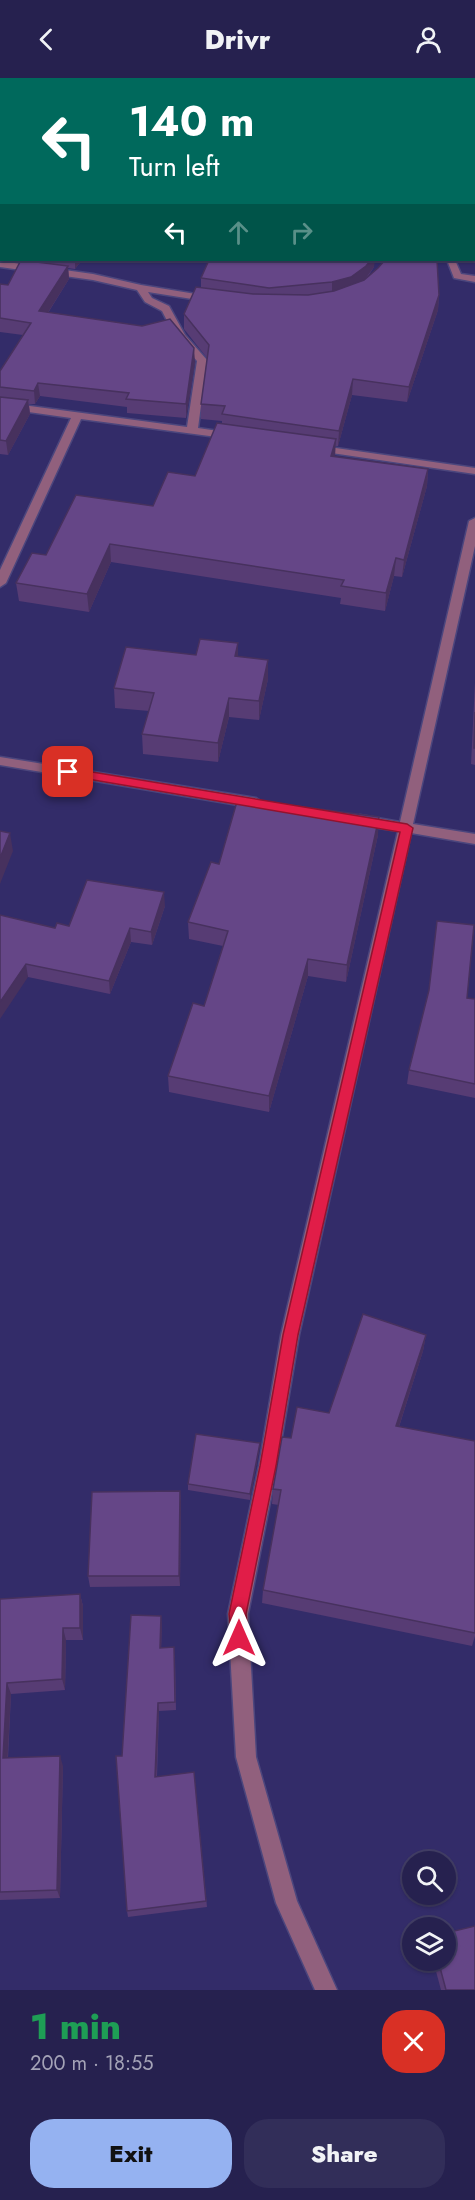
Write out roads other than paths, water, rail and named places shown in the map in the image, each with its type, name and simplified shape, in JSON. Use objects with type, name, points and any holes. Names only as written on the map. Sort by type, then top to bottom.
[{"type":"street","points":[[451,261],[457,276],[475,279]]},
{"type":"street","points":[[0,264],[93,277],[141,288],[222,300]]},
{"type":"street","points":[[141,288],[148,300],[158,302],[171,314],[179,334],[202,360],[192,430]]},
{"type":"street","points":[[0,405],[239,437]]},
{"type":"street","points":[[0,583],[78,415]]},
{"type":"street","points":[[298,445],[475,471]]},
{"type":"street","points":[[326,1990],[287,1903],[246,1757],[238,1614],[268,1466],[290,1335],[475,521]]},
{"type":"street","points":[[0,761],[267,805]]},
{"type":"street","points":[[349,819],[475,839]]}]
